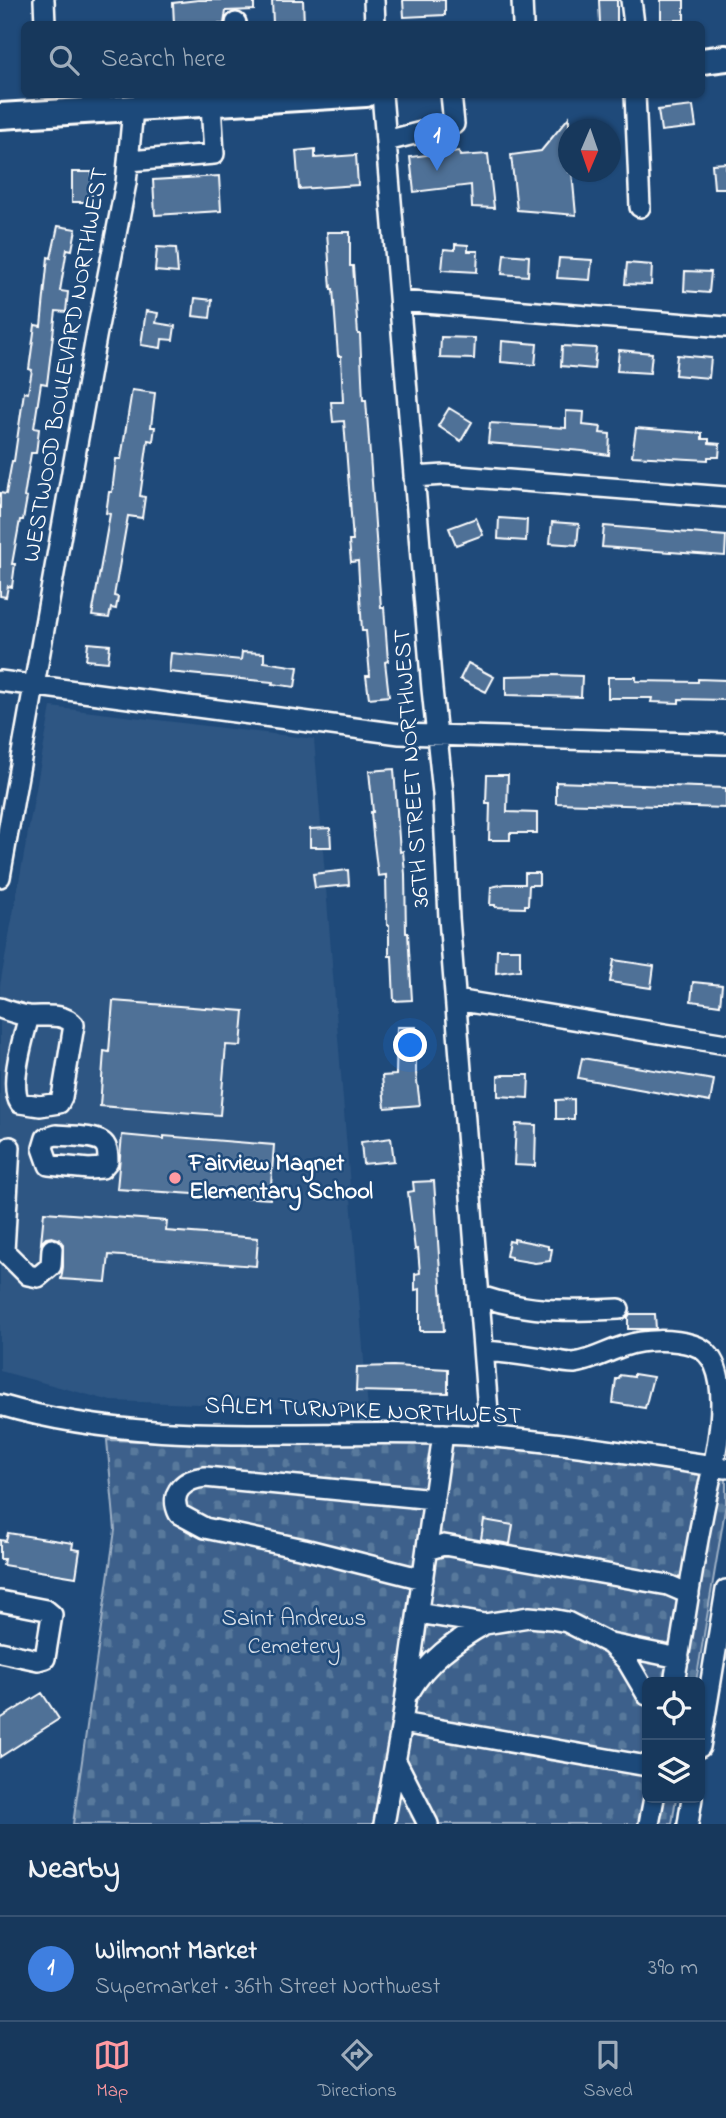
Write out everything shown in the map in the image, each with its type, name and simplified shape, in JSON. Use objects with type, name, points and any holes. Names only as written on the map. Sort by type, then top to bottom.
[{"type":"main road","points":[[705,61],[726,58]]},
{"type":"main road","points":[[0,116],[52,104],[133,109],[211,104],[239,98]]},
{"type":"street","points":[[44,0],[45,21]]},
{"type":"street","points":[[374,0],[375,21]]},
{"type":"street","points":[[522,0],[523,21]]},
{"type":"street","points":[[631,0],[634,21]]},
{"type":"street","name":"36TH STREET NORTHWEST","points":[[382,98],[443,793],[456,1000],[490,1437]]},
{"type":"street","points":[[386,141],[454,124],[451,98]]},
{"type":"street","points":[[635,98],[640,207]]},
{"type":"street","points":[[129,161],[214,154],[211,104]]},
{"type":"street","name":"WESTWOOD BOULEVARD NORTHWEST","points":[[0,877],[4,833],[34,687],[129,161],[133,109]]},
{"type":"street","points":[[400,301],[726,327]]},
{"type":"street","points":[[414,477],[445,475],[726,497]]},
{"type":"street","points":[[0,681],[400,734],[726,744]]},
{"type":"street","points":[[456,1000],[726,1044]]},
{"type":"street","points":[[0,1008],[29,1016],[46,1014],[69,1019],[74,1025],[59,1103],[40,1106],[20,1103],[16,1097],[15,1080],[29,1016]]},
{"type":"street","points":[[43,1148],[5,1147],[2,1251],[28,1275],[38,1277],[51,1266],[52,1249]]},
{"type":"street","points":[[480,1296],[522,1308],[556,1311],[619,1309]]},
{"type":"street","points":[[484,1352],[506,1352],[569,1363],[582,1362],[641,1342],[670,1342],[702,1349],[715,1365],[720,1386],[719,1467],[689,1594],[675,1677]]},
{"type":"street","name":"SALEM TURNPIKE NORTHWEST","points":[[0,1405],[70,1421],[162,1432],[443,1434],[595,1448],[719,1467]]},
{"type":"street","points":[[384,1824],[406,1698],[443,1434]]},
{"type":"street","points":[[423,1579],[304,1549],[205,1528],[179,1514],[175,1501],[182,1484],[192,1478],[205,1477],[435,1499]]},
{"type":"street","points":[[427,1550],[444,1545],[506,1555],[668,1585],[689,1594]]},
{"type":"street","points":[[701,1740],[726,1590]]},
{"type":"street","points":[[0,1601],[46,1610],[52,1615],[44,1658],[38,1660],[0,1652]]},
{"type":"street","points":[[418,1613],[485,1625]]},
{"type":"street","points":[[406,1698],[426,1668],[447,1648],[485,1625],[504,1619],[529,1617],[567,1622],[610,1644],[679,1658]]},
{"type":"street","points":[[610,1644],[627,1661],[642,1686]]},
{"type":"street","points":[[402,1723],[642,1765]]},
{"type":"street","points":[[396,1761],[428,1824]]},
{"type":"street","points":[[688,1824],[691,1803]]},
{"type":"street","points":[[635,1824],[651,1809]]},
{"type":"shaded area","name":"Fairview Magnet Elementary School","points":[[51,707],[314,739],[368,1410],[111,1401],[0,1371],[0,985]]},
{"type":"green space","name":"Saint Andrews Cemetery","points":[[107,1440],[428,1443],[523,1449],[648,1464],[726,1478],[726,1504],[697,1677],[642,1677],[642,1803],[675,1803],[672,1824],[73,1824],[115,1530]]},
{"type":"building","points":[[254,0],[254,10],[226,11],[224,21],[174,21],[173,3]]},
{"type":"building","points":[[272,0],[303,0],[304,21],[273,21]]},
{"type":"building","points":[[403,0],[445,0],[445,15],[404,17]]},
{"type":"building","points":[[599,0],[617,0],[617,21],[600,21]]},
{"type":"building","points":[[661,0],[684,0],[684,20],[661,20]]},
{"type":"building","points":[[693,106],[696,127],[661,131],[658,110]]},
{"type":"building","points":[[558,130],[558,182],[573,182],[576,215],[517,210],[511,155],[541,151]]},
{"type":"building","points":[[315,149],[315,158],[356,155],[358,185],[299,189],[296,151]]},
{"type":"building","points":[[459,151],[460,156],[488,154],[494,208],[472,207],[471,185],[414,192],[410,157]]},
{"type":"building","points":[[726,163],[726,188],[714,188],[712,164]]},
{"type":"building","points":[[72,172],[92,172],[92,202],[72,202]]},
{"type":"building","points":[[219,176],[221,211],[155,215],[153,180]]},
{"type":"building","points":[[58,226],[76,229],[72,250],[67,249],[60,291],[68,292],[66,312],[56,311],[47,384],[41,383],[34,428],[39,429],[36,453],[31,453],[24,497],[27,498],[12,564],[15,564],[12,587],[8,586],[6,597],[0,596],[0,493],[6,494],[14,461],[24,392],[28,393],[32,370],[29,369],[35,325],[41,326],[48,257],[51,258]]},
{"type":"building","points":[[327,232],[350,232],[350,266],[353,266],[360,334],[363,400],[366,400],[389,696],[369,698],[366,676],[370,676],[366,631],[362,631],[358,561],[351,562],[349,541],[353,541],[344,421],[333,422],[331,402],[343,402],[341,356],[338,356]]},
{"type":"building","points":[[455,244],[468,245],[468,251],[478,251],[477,272],[442,270],[444,249],[455,250]]},
{"type":"building","points":[[157,247],[176,248],[178,273],[155,271]]},
{"type":"building","points":[[504,254],[529,256],[528,276],[502,274]]},
{"type":"building","points":[[559,258],[592,260],[590,280],[557,278]]},
{"type":"building","points":[[627,263],[652,265],[651,285],[625,284]]},
{"type":"building","points":[[685,271],[711,272],[709,293],[684,291]]},
{"type":"building","points":[[195,298],[212,300],[210,318],[193,316]]},
{"type":"building","points":[[146,311],[158,313],[156,323],[175,326],[173,340],[162,339],[161,348],[141,345]]},
{"type":"building","points":[[441,337],[475,338],[474,359],[440,358]]},
{"type":"building","points":[[502,341],[537,344],[535,365],[501,362]]},
{"type":"building","points":[[562,346],[596,348],[594,369],[561,366]]},
{"type":"building","points":[[619,350],[652,353],[650,373],[617,371]]},
{"type":"building","points":[[677,355],[711,358],[709,378],[675,375]]},
{"type":"building","points":[[132,390],[155,393],[151,427],[155,427],[153,441],[148,440],[140,496],[145,497],[142,518],[128,516],[114,596],[118,597],[116,609],[111,608],[109,618],[92,616],[110,514],[106,513],[109,492],[112,492],[116,459],[121,459]]},
{"type":"building","points":[[449,408],[472,422],[461,441],[438,426]]},
{"type":"building","points":[[566,411],[584,412],[583,425],[601,427],[600,433],[610,434],[609,455],[488,443],[490,423],[566,428]]},
{"type":"building","points":[[636,428],[702,433],[702,439],[720,444],[719,457],[708,457],[708,460],[632,456]]},
{"type":"building","points":[[476,518],[483,535],[456,545],[449,528]]},
{"type":"building","points":[[499,518],[527,520],[526,541],[498,539]]},
{"type":"building","points":[[552,522],[579,524],[577,545],[550,543]]},
{"type":"building","points":[[604,526],[726,536],[725,556],[602,547]]},
{"type":"building","points":[[88,643],[110,645],[108,662],[86,660]]},
{"type":"building","points":[[242,652],[264,653],[264,662],[298,667],[295,687],[272,684],[273,682],[169,672],[171,653],[241,660]]},
{"type":"building","points":[[468,663],[494,677],[486,692],[460,679]]},
{"type":"building","points":[[506,676],[582,676],[581,697],[506,695]]},
{"type":"building","points":[[608,677],[636,677],[636,681],[726,680],[725,700],[679,699],[679,703],[651,702],[652,698],[608,698]]},
{"type":"building","points":[[394,769],[400,852],[403,851],[405,874],[406,933],[412,1000],[394,1001],[392,956],[389,956],[387,925],[386,875],[378,876],[369,771]]},
{"type":"building","points":[[487,775],[508,775],[507,812],[537,813],[537,833],[510,833],[510,840],[489,840],[490,803],[486,803]]},
{"type":"building","points":[[556,782],[726,788],[726,808],[556,803]]},
{"type":"building","points":[[330,828],[331,847],[310,847],[310,829]]},
{"type":"building","points":[[348,870],[349,885],[315,888],[313,874]]},
{"type":"building","points":[[525,873],[539,873],[539,885],[529,885],[528,905],[525,905],[525,908],[490,905],[491,887],[525,884]]},
{"type":"building","points":[[497,949],[520,949],[520,970],[496,973]]},
{"type":"building","points":[[614,960],[654,966],[651,988],[610,982]]},
{"type":"building","points":[[693,982],[722,985],[720,1005],[691,1001]]},
{"type":"building","points":[[113,1001],[244,1011],[241,1046],[226,1045],[220,1115],[100,1106],[104,1051],[109,1052]]},
{"type":"building","points":[[397,1027],[416,1027],[416,1073],[420,1105],[385,1108],[382,1076],[396,1075]]},
{"type":"building","points":[[582,1058],[714,1080],[710,1102],[578,1078]]},
{"type":"building","points":[[529,1075],[528,1098],[498,1096],[498,1076]]},
{"type":"building","points":[[574,1099],[574,1119],[556,1119],[556,1100]]},
{"type":"building","points":[[516,1124],[536,1125],[535,1166],[514,1165]]},
{"type":"building","points":[[122,1135],[274,1145],[270,1199],[117,1189]]},
{"type":"building","points":[[391,1138],[394,1161],[363,1164],[361,1142]]},
{"type":"building","points":[[434,1181],[444,1331],[420,1331],[420,1289],[415,1290],[415,1274],[420,1273],[418,1249],[415,1250],[408,1192],[414,1191],[413,1182]]},
{"type":"building","points":[[44,1212],[167,1221],[166,1231],[258,1238],[256,1266],[109,1255],[106,1282],[61,1279],[63,1244],[52,1237],[41,1243]]},
{"type":"building","points":[[514,1239],[548,1246],[548,1249],[552,1249],[550,1261],[535,1263],[506,1256],[509,1241],[514,1242]]},
{"type":"building","points":[[630,1314],[655,1314],[656,1329],[628,1329]]},
{"type":"building","points":[[357,1367],[448,1369],[448,1393],[356,1391]]},
{"type":"building","points":[[634,1374],[653,1377],[645,1408],[613,1403],[616,1379],[619,1379],[620,1375],[634,1377]]},
{"type":"building","points":[[484,1520],[513,1525],[510,1544],[481,1539]]},
{"type":"building","points":[[8,1533],[73,1543],[72,1549],[80,1550],[76,1577],[3,1565],[4,1559],[0,1559],[0,1540],[6,1541]]},
{"type":"building","points":[[42,1693],[59,1719],[0,1757],[0,1719]]},
{"type":"place","name":"Wilmont Market","points":[[437,171]]},
{"type":"place","name":"Fairview Magnet Elementary School","points":[[175,1178]]}]
